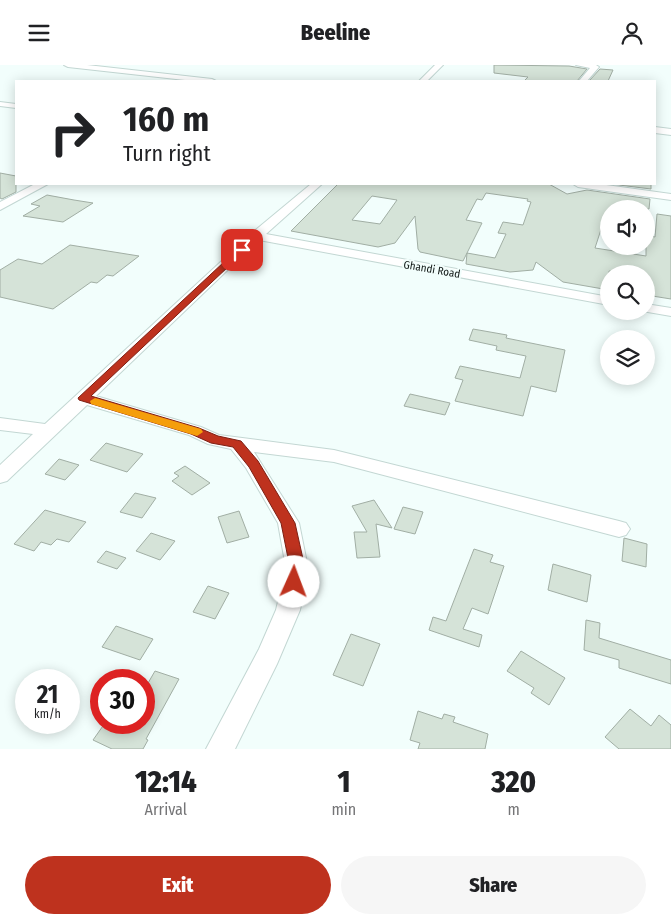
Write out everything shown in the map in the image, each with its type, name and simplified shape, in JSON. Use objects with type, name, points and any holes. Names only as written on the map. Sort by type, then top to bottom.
[{"type":"street","points":[[68,65],[202,80]]},
{"type":"street","points":[[424,80],[439,65]]},
{"type":"street","points":[[580,65],[595,67],[584,80]]},
{"type":"street","points":[[143,80],[154,75]]},
{"type":"street","points":[[0,104],[15,106]]},
{"type":"street","points":[[656,130],[671,132]]},
{"type":"street","points":[[0,207],[41,185]]},
{"type":"street","points":[[0,476],[256,237],[316,185]]},
{"type":"street","points":[[585,185],[671,197]]},
{"type":"street","name":"Ghandi Road","points":[[256,237],[600,299]]},
{"type":"street","points":[[655,309],[671,312]]},
{"type":"street","points":[[83,398],[195,431],[215,440],[334,456],[619,529]]},
{"type":"street","points":[[0,424],[49,430]]},
{"type":"street","points":[[220,749],[268,656],[288,610],[297,568],[288,523],[253,465],[237,444]]},
{"type":"building","points":[[494,65],[569,66],[587,69],[578,80],[525,80],[528,77],[494,73]]},
{"type":"building","points":[[600,69],[613,70],[608,80],[590,80]]},
{"type":"building","points":[[0,173],[15,176],[16,192],[2,199],[0,198]]},
{"type":"building","points":[[337,185],[551,185],[567,194],[587,190],[650,199],[600,200],[600,233],[595,248],[600,249],[600,255],[655,255],[657,214],[671,216],[671,299],[655,296],[655,265],[600,265],[600,288],[563,282],[536,262],[533,270],[510,272],[466,264],[467,253],[463,261],[420,252],[418,249],[415,216],[395,243],[378,247],[291,231]],"holes":[[[486,193],[528,199],[527,201],[531,202],[523,225],[503,222],[498,233],[506,234],[495,258],[467,253],[482,223],[466,220],[477,199],[482,200]],[[372,196],[397,200],[380,224],[352,220]]]},
{"type":"building","points":[[619,185],[651,185],[651,189]]},
{"type":"building","points":[[47,195],[93,203],[63,222],[23,216],[40,206],[31,204]]},
{"type":"building","points":[[70,245],[139,256],[113,276],[107,275],[97,283],[91,282],[53,309],[0,297],[0,270],[18,259],[42,264]]},
{"type":"building","points":[[473,329],[507,335],[506,338],[565,350],[556,392],[531,386],[523,416],[455,401],[463,380],[455,378],[460,366],[520,378],[526,356],[496,350],[497,346],[469,340]]},
{"type":"building","points":[[410,394],[450,403],[445,415],[404,406]]},
{"type":"building","points":[[106,443],[143,454],[127,472],[90,460]]},
{"type":"building","points":[[59,459],[79,465],[65,480],[45,474]]},
{"type":"building","points":[[185,466],[210,483],[192,495],[172,481],[179,476],[174,473]]},
{"type":"building","points":[[135,493],[156,498],[142,518],[120,512]]},
{"type":"building","points":[[374,500],[392,528],[376,524],[380,557],[357,558],[354,532],[367,532],[352,506]]},
{"type":"building","points":[[403,507],[423,512],[415,534],[394,529]]},
{"type":"building","points":[[45,510],[86,522],[69,542],[57,539],[51,545],[41,542],[34,551],[14,544]]},
{"type":"building","points":[[239,511],[249,537],[227,543],[218,517]]},
{"type":"building","points":[[151,533],[175,541],[160,560],[136,551]]},
{"type":"building","points":[[624,538],[647,544],[646,567],[622,561]]},
{"type":"building","points":[[474,549],[493,555],[490,562],[504,566],[488,614],[472,608],[463,629],[482,635],[479,647],[429,630],[433,617],[446,621]]},
{"type":"building","points":[[106,551],[126,558],[117,569],[97,562]]},
{"type":"building","points":[[553,564],[591,575],[587,602],[548,590]]},
{"type":"building","points":[[208,586],[229,593],[215,619],[193,612]]},
{"type":"building","points":[[586,620],[600,623],[599,638],[671,660],[671,684],[619,668],[619,660],[584,650]]},
{"type":"building","points":[[116,626],[153,639],[140,660],[102,647]]},
{"type":"building","points":[[351,634],[380,644],[363,686],[333,675]]},
{"type":"building","points":[[521,651],[565,678],[549,705],[531,693],[534,688],[507,671]]},
{"type":"building","points":[[155,671],[179,679],[155,723]]},
{"type":"building","points":[[630,709],[651,726],[659,715],[671,725],[671,749],[619,749],[605,737]]},
{"type":"building","points":[[418,711],[442,719],[444,714],[455,717],[453,722],[488,734],[485,749],[418,749],[420,743],[410,740]]},
{"type":"building","points":[[97,734],[149,734],[143,749],[112,749],[93,740]]},
{"type":"slow traffic","points":[[95,401],[197,432]]},
{"type":"route","points":[[242,250],[83,398],[195,431],[215,440],[237,444],[253,465],[288,523],[297,568],[294,582]]}]
